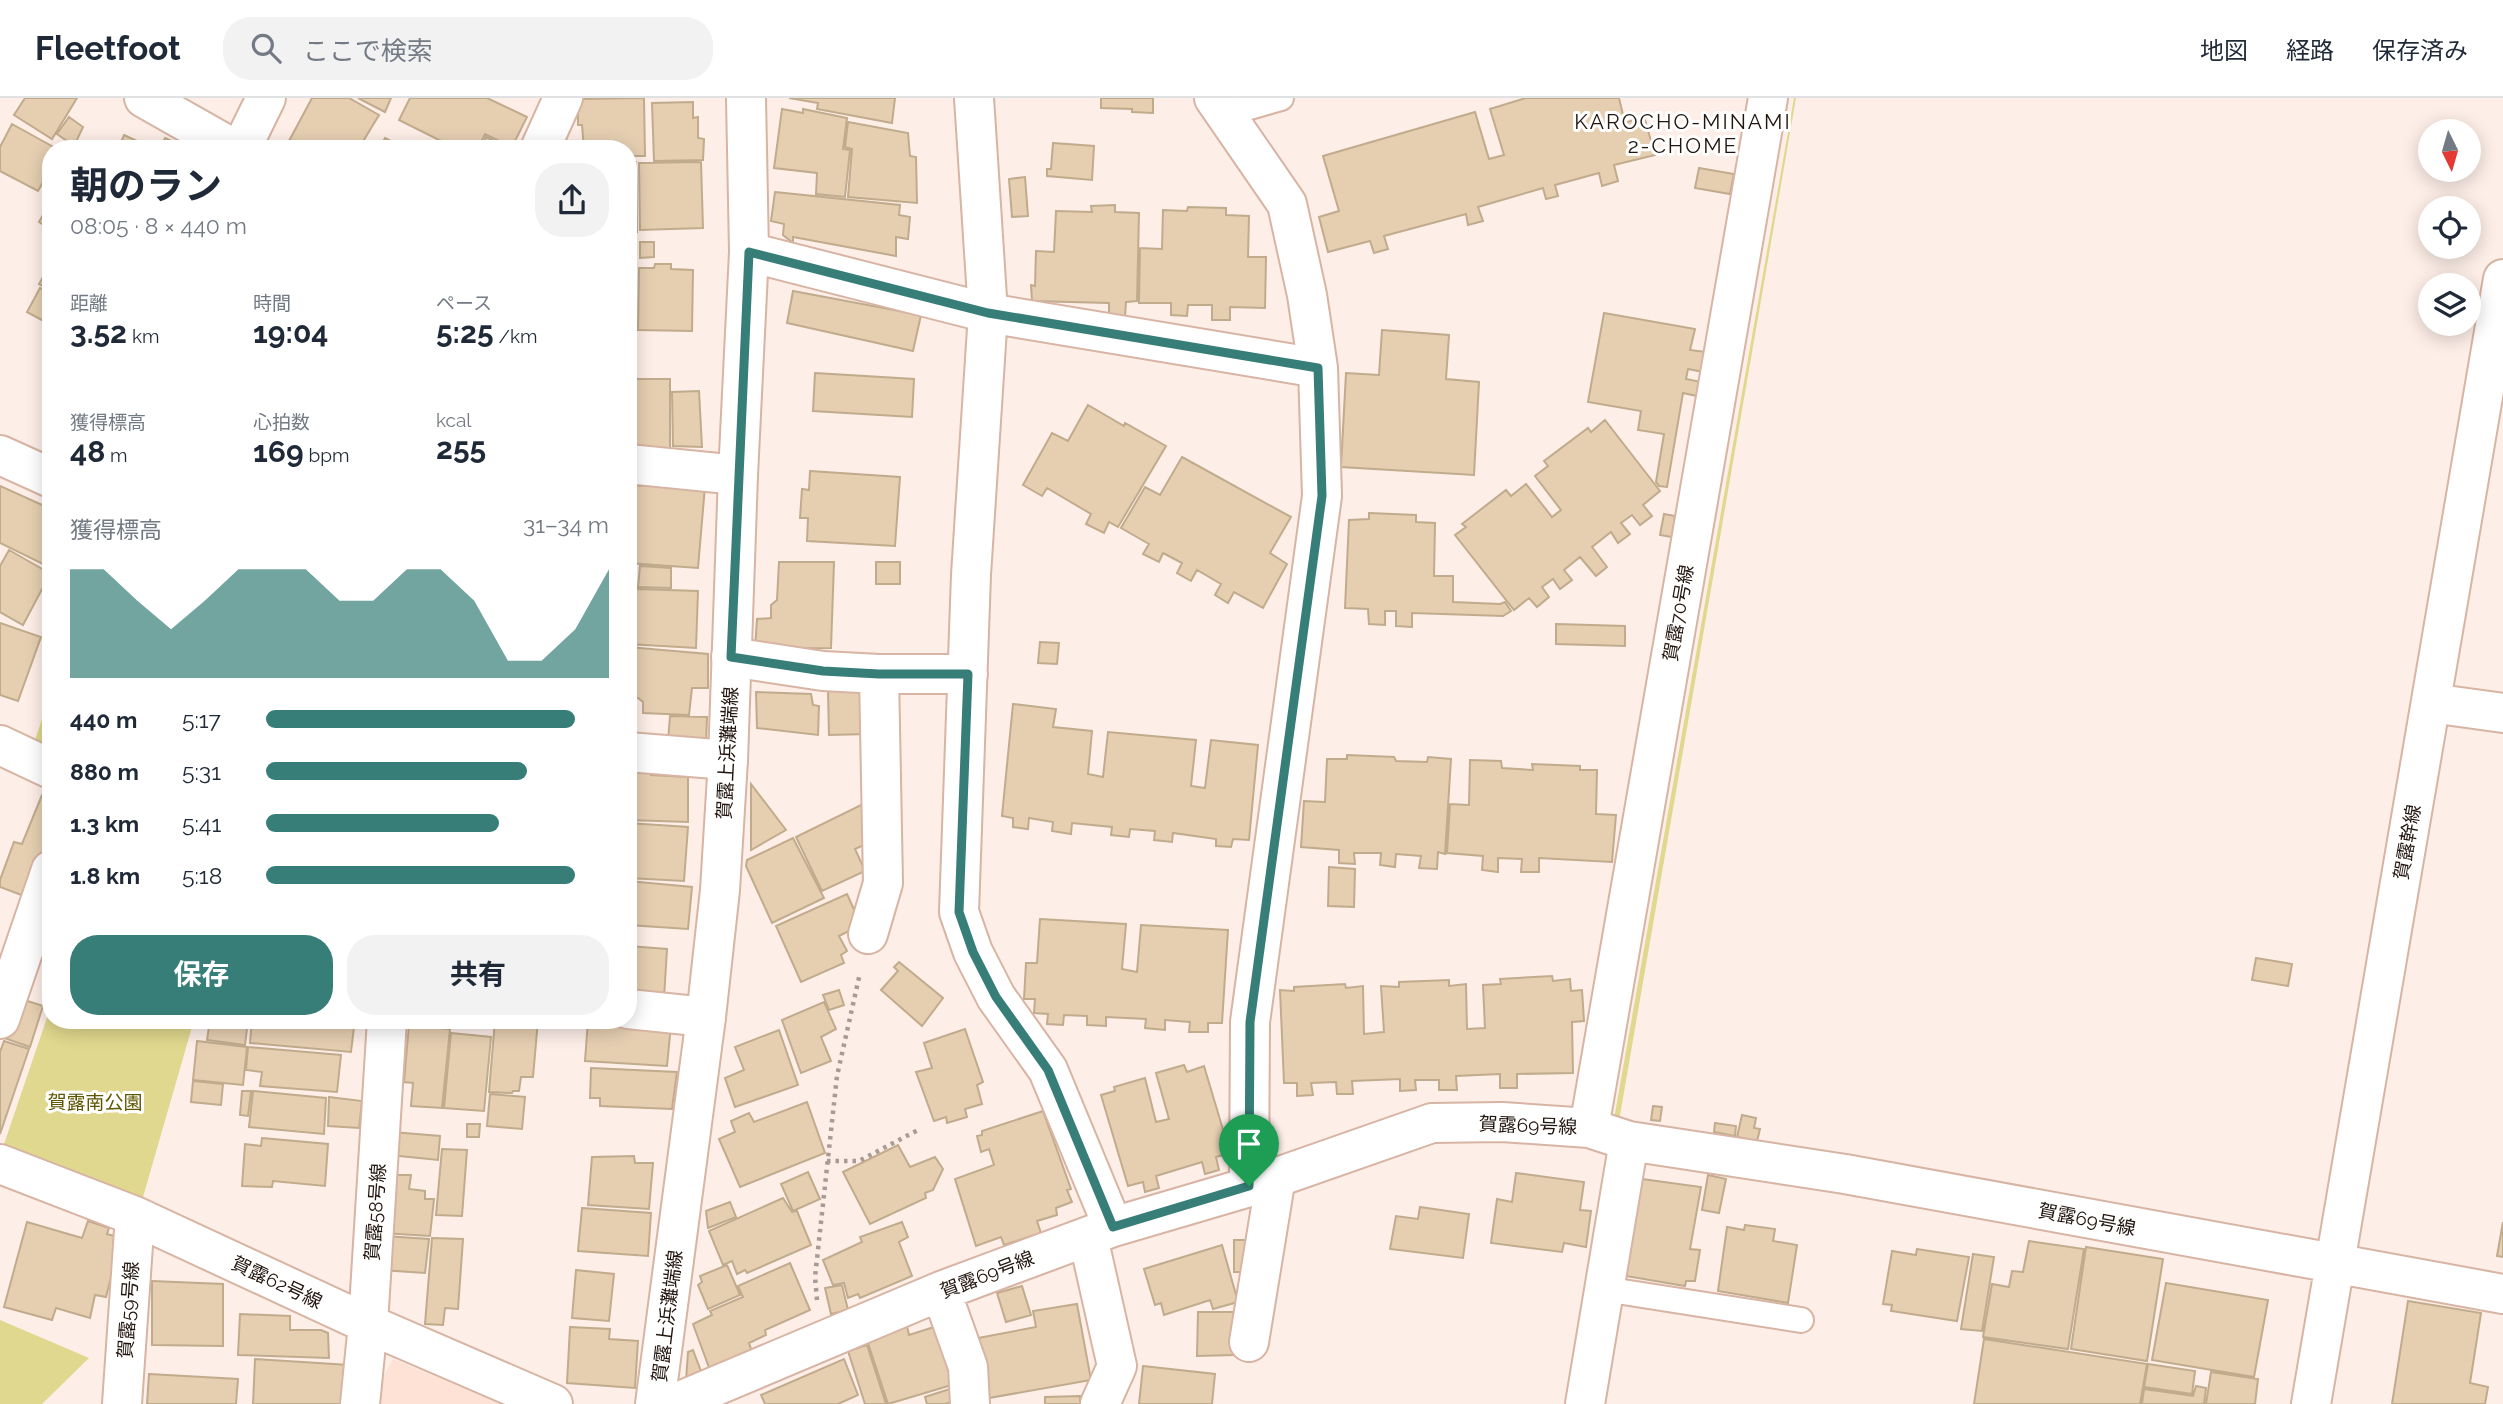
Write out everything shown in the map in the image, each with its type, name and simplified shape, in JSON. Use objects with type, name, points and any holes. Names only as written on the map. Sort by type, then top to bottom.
[{"type":"street","points":[[144,98],[218,140]]},
{"type":"street","points":[[245,140],[266,98]]},
{"type":"street","points":[[544,140],[563,98]]},
{"type":"street","name":"賀露上浜灘端線","points":[[655,1404],[720,890],[749,252],[746,98]]},
{"type":"street","points":[[974,98],[988,313],[971,575],[959,912],[973,952],[996,997],[1048,1070],[1100,1232],[1117,1366],[1100,1404]]},
{"type":"street","name":"賀露70号線","points":[[1589,1128],[1768,98]]},
{"type":"street","points":[[1220,106],[1287,204],[1307,295],[1318,368],[1322,496],[1250,1022],[1263,1182],[1250,1342]]},
{"type":"street","points":[[749,252],[988,313],[1318,368]]},
{"type":"street","name":"賀露幹線","points":[[2311,1404],[2503,279]]},
{"type":"street","points":[[0,455],[42,474]]},
{"type":"street","points":[[637,465],[737,475]]},
{"type":"street","points":[[731,657],[823,671],[968,674]]},
{"type":"street","points":[[868,934],[883,883],[879,674]]},
{"type":"street","points":[[2431,703],[2503,713]]},
{"type":"street","points":[[0,745],[42,765]]},
{"type":"street","points":[[637,753],[728,760]]},
{"type":"street","points":[[0,1018],[42,896]]},
{"type":"street","points":[[637,1010],[706,1017]]},
{"type":"street","name":"賀露58号線","points":[[360,1404],[368,1324],[386,1029]]},
{"type":"street","name":"賀露69号線","points":[[673,1404],[942,1291],[1100,1232],[1263,1182],[1432,1123],[1502,1122],[1589,1128],[1629,1141],[1845,1174],[2503,1294]]},
{"type":"street","points":[[1585,1404],[1629,1141]]},
{"type":"street","name":"賀露62号線","points":[[0,1164],[135,1216],[368,1324],[553,1404]]},
{"type":"street","name":"賀露59号線","points":[[122,1404],[135,1216]]},
{"type":"street","points":[[942,1291],[968,1367],[970,1404]]},
{"type":"lane","points":[[1220,106],[1281,98]]},
{"type":"lane","points":[[1604,1289],[1801,1320]]},
{"type":"path","points":[[822,1343],[815,1277],[837,1076],[868,934]]},
{"type":"path","points":[[828,1161],[859,1161],[918,1129]]},
{"type":"shaded area","points":[[393,1359],[500,1404],[379,1404],[381,1381]]},
{"type":"green space","points":[[1796,98],[1619,1121],[1614,1119]]},
{"type":"green space","points":[[42,719],[42,754],[32,749]]},
{"type":"green space","name":"賀露南公園","points":[[43,1029],[191,1029],[141,1204],[3,1147]]},
{"type":"green space","points":[[0,1320],[89,1358],[42,1404],[0,1404]]},
{"type":"building","points":[[25,98],[77,98],[52,139],[14,115]]},
{"type":"building","points":[[312,98],[349,98],[379,115],[364,140],[290,140]]},
{"type":"building","points":[[358,98],[391,98],[385,112]]},
{"type":"building","points":[[410,98],[487,98],[527,117],[516,140],[497,140],[485,134],[482,140],[439,140],[399,120]]},
{"type":"building","points":[[644,98],[645,156],[637,156],[637,140],[583,140],[582,125],[578,125],[578,99]]},
{"type":"building","points":[[789,98],[895,98],[892,123],[817,109],[818,103]]},
{"type":"building","points":[[1101,98],[1153,98],[1153,113],[1101,108]]},
{"type":"building","points":[[1526,98],[1619,98],[1625,123],[1644,116],[1655,155],[1614,165],[1618,181],[1602,186],[1599,173],[1555,185],[1558,196],[1546,199],[1543,188],[1478,207],[1483,221],[1468,225],[1466,214],[1384,236],[1388,249],[1374,253],[1370,241],[1328,252],[1319,217],[1339,211],[1323,156],[1475,112],[1489,159],[1504,155],[1490,109]]},
{"type":"building","points":[[693,102],[693,118],[698,117],[698,138],[704,139],[703,160],[654,161],[652,103]]},
{"type":"building","points":[[782,109],[803,113],[803,109],[847,118],[843,149],[850,150],[845,197],[816,194],[817,173],[774,168]]},
{"type":"building","points":[[69,117],[83,127],[77,140],[66,140],[57,134]]},
{"type":"building","points":[[848,122],[908,133],[910,156],[916,157],[917,203],[848,197],[852,149],[845,147]]},
{"type":"building","points":[[12,124],[42,141],[42,184],[38,191],[0,171],[0,147]]},
{"type":"building","points":[[124,135],[135,140],[122,140]]},
{"type":"building","points":[[1053,143],[1094,146],[1092,180],[1047,176],[1047,169],[1051,169]]},
{"type":"building","points":[[701,162],[703,228],[640,230],[639,163]]},
{"type":"building","points":[[1699,168],[1734,174],[1730,194],[1695,188]]},
{"type":"building","points":[[1025,177],[1028,216],[1012,217],[1009,179]]},
{"type":"building","points":[[775,192],[900,205],[899,215],[910,217],[908,239],[896,237],[896,256],[793,237],[793,243],[783,235],[784,224],[771,221]]},
{"type":"building","points":[[1115,205],[1115,212],[1139,213],[1137,301],[1126,302],[1125,317],[1109,317],[1109,303],[1032,301],[1031,285],[1035,286],[1036,251],[1054,252],[1056,211],[1092,212],[1091,206]]},
{"type":"building","points":[[1188,207],[1226,208],[1226,215],[1249,216],[1248,257],[1266,257],[1265,308],[1230,307],[1230,320],[1212,320],[1212,305],[1188,305],[1187,316],[1171,315],[1171,303],[1139,303],[1140,248],[1162,249],[1163,210],[1187,211]]},
{"type":"building","points":[[640,242],[654,242],[654,257],[640,258]]},
{"type":"building","points":[[655,264],[671,264],[671,269],[693,270],[692,331],[638,330],[639,268],[654,268]]},
{"type":"building","points":[[40,288],[42,289],[42,320],[27,312]]},
{"type":"building","points":[[793,291],[921,315],[913,351],[787,323]]},
{"type":"building","points":[[1604,313],[1695,329],[1690,350],[1706,352],[1703,372],[1688,369],[1686,379],[1701,382],[1697,396],[1683,393],[1667,487],[1659,486],[1656,482],[1664,434],[1638,430],[1641,411],[1588,402]]},
{"type":"building","points":[[1382,330],[1449,335],[1446,379],[1479,382],[1474,475],[1341,467],[1346,373],[1379,375]]},
{"type":"building","points":[[815,373],[914,379],[912,417],[813,411]]},
{"type":"building","points":[[637,379],[670,379],[670,449],[637,450]]},
{"type":"building","points":[[699,391],[702,447],[673,446],[672,392]]},
{"type":"building","points":[[1088,405],[1166,446],[1118,527],[1109,522],[1104,533],[1086,524],[1091,514],[1047,488],[1042,496],[1023,485],[1052,433],[1068,441]]},
{"type":"building","points":[[1605,420],[1660,491],[1643,505],[1652,516],[1640,525],[1632,515],[1621,523],[1630,534],[1618,543],[1611,532],[1592,547],[1607,567],[1596,576],[1580,557],[1564,570],[1572,580],[1560,589],[1553,579],[1542,587],[1549,597],[1537,607],[1529,598],[1514,610],[1455,535],[1466,527],[1462,524],[1506,490],[1511,496],[1526,484],[1552,517],[1561,510],[1535,476],[1548,466],[1544,461],[1588,428],[1591,432]]},
{"type":"building","points":[[1182,457],[1291,517],[1270,553],[1287,564],[1263,608],[1234,592],[1228,603],[1215,595],[1221,584],[1197,570],[1191,581],[1177,573],[1182,563],[1163,553],[1159,562],[1143,554],[1149,544],[1121,528],[1145,487],[1160,495]]},
{"type":"building","points":[[810,471],[900,477],[895,546],[807,541],[808,518],[800,518],[802,489],[809,490]]},
{"type":"building","points":[[642,481],[705,486],[698,568],[637,564],[637,486],[642,486]]},
{"type":"building","points":[[0,486],[42,505],[42,564],[0,543]]},
{"type":"building","points":[[1369,513],[1416,515],[1416,522],[1435,523],[1434,576],[1453,576],[1453,602],[1505,602],[1511,611],[1503,616],[1412,613],[1412,627],[1396,626],[1396,611],[1385,611],[1385,625],[1369,624],[1368,609],[1345,608],[1349,520],[1369,519]]},
{"type":"building","points":[[1664,514],[1675,516],[1672,537],[1660,535]]},
{"type":"building","points":[[9,550],[42,569],[42,589],[23,625],[0,612],[0,566]]},
{"type":"building","points":[[779,562],[834,562],[831,648],[755,649],[757,619],[771,618],[771,605],[777,600]]},
{"type":"building","points":[[876,562],[900,562],[900,584],[876,584]]},
{"type":"building","points":[[640,566],[671,568],[671,588],[638,587]]},
{"type":"building","points":[[637,589],[698,591],[696,648],[637,645]]},
{"type":"building","points":[[0,623],[41,637],[18,701],[0,695]]},
{"type":"building","points":[[1556,624],[1625,626],[1625,646],[1556,644]]},
{"type":"building","points":[[1040,642],[1059,643],[1057,664],[1038,663]]},
{"type":"building","points":[[637,648],[708,654],[708,688],[692,688],[689,715],[643,713],[643,702],[638,698]]},
{"type":"building","points":[[867,689],[868,734],[829,735],[828,691]]},
{"type":"building","points":[[756,692],[811,694],[813,705],[819,706],[818,735],[757,728]]},
{"type":"building","points":[[1013,704],[1056,709],[1053,727],[1092,731],[1088,774],[1103,777],[1108,732],[1196,740],[1191,786],[1205,788],[1211,740],[1258,745],[1249,840],[1233,839],[1231,847],[1216,846],[1216,839],[1173,833],[1172,842],[1154,840],[1155,831],[1130,829],[1129,837],[1111,835],[1112,827],[1072,823],[1071,834],[1052,831],[1053,822],[1029,818],[1028,829],[1013,827],[1013,818],[1002,816]]},
{"type":"building","points":[[670,716],[707,717],[706,744],[668,741]]},
{"type":"building","points":[[1347,755],[1394,757],[1396,761],[1427,762],[1428,757],[1451,759],[1445,854],[1438,852],[1437,869],[1419,868],[1421,856],[1396,854],[1395,867],[1380,865],[1381,853],[1354,853],[1355,864],[1339,863],[1339,850],[1301,847],[1304,801],[1325,802],[1327,759],[1347,759]]},
{"type":"building","points":[[1470,760],[1501,761],[1502,768],[1533,770],[1532,764],[1580,766],[1580,770],[1597,770],[1596,814],[1616,815],[1612,862],[1539,858],[1539,872],[1521,872],[1522,859],[1498,858],[1498,872],[1482,870],[1483,856],[1447,853],[1450,804],[1469,805]]},
{"type":"building","points":[[637,766],[652,767],[651,775],[688,777],[688,822],[637,820]]},
{"type":"building","points":[[751,784],[786,830],[751,850]]},
{"type":"building","points":[[42,795],[42,867],[32,899],[0,887],[14,842],[22,844]]},
{"type":"building","points":[[861,805],[870,825],[870,842],[855,849],[865,871],[822,891],[796,837]]},
{"type":"building","points":[[637,824],[688,827],[684,881],[637,878]]},
{"type":"building","points":[[793,838],[824,898],[772,923],[746,866],[747,860]]},
{"type":"building","points":[[1329,867],[1355,869],[1354,907],[1328,906]]},
{"type":"building","points":[[637,882],[692,887],[688,929],[637,926]]},
{"type":"building","points":[[847,894],[861,925],[839,936],[847,951],[841,955],[844,963],[801,982],[776,926]]},
{"type":"building","points":[[1040,919],[1126,924],[1122,969],[1137,972],[1141,925],[1228,930],[1222,1023],[1208,1023],[1208,1032],[1189,1032],[1190,1022],[1165,1020],[1165,1030],[1145,1028],[1146,1019],[1106,1017],[1106,1026],[1087,1025],[1087,1016],[1064,1015],[1063,1025],[1047,1024],[1048,1014],[1034,1013],[1035,999],[1024,999],[1026,963],[1037,963]]},
{"type":"building","points":[[42,924],[42,952],[33,950]]},
{"type":"building","points":[[637,947],[667,949],[664,998],[637,995]]},
{"type":"building","points":[[2256,958],[2292,964],[2288,986],[2252,980]]},
{"type":"building","points":[[899,962],[943,998],[922,1026],[881,990],[898,971],[894,967]]},
{"type":"building","points":[[1552,976],[1553,981],[1570,979],[1571,991],[1582,990],[1584,1021],[1572,1022],[1573,1073],[1517,1074],[1517,1088],[1500,1088],[1500,1074],[1456,1076],[1457,1090],[1439,1090],[1439,1080],[1415,1080],[1416,1090],[1400,1091],[1400,1079],[1352,1081],[1353,1094],[1337,1094],[1336,1082],[1311,1083],[1313,1095],[1297,1096],[1297,1083],[1284,1083],[1280,990],[1294,991],[1294,987],[1345,984],[1346,988],[1363,986],[1364,1034],[1384,1032],[1381,986],[1399,987],[1399,982],[1449,980],[1449,986],[1466,984],[1467,1029],[1485,1028],[1483,985],[1501,984],[1500,979]]},
{"type":"building","points":[[839,990],[844,1005],[829,1010],[823,995]]},
{"type":"building","points":[[18,998],[42,1006],[30,1047],[4,1038]]},
{"type":"building","points":[[824,1002],[836,1029],[821,1037],[831,1061],[801,1073],[782,1020]]},
{"type":"building","points":[[637,1021],[671,1025],[667,1066],[585,1061],[587,1029],[637,1029]]},
{"type":"building","points":[[209,1029],[247,1029],[245,1045],[207,1040]]},
{"type":"building","points":[[251,1029],[354,1029],[351,1052],[250,1043]]},
{"type":"building","points":[[409,1029],[450,1029],[442,1108],[411,1106],[413,1083],[404,1082]]},
{"type":"building","points":[[494,1029],[537,1029],[533,1077],[521,1077],[519,1091],[489,1092]]},
{"type":"building","points":[[965,1029],[983,1082],[977,1085],[982,1104],[965,1109],[967,1117],[947,1123],[946,1117],[934,1121],[916,1072],[932,1068],[924,1043]]},
{"type":"building","points":[[779,1030],[798,1085],[735,1107],[725,1078],[744,1070],[735,1047]]},
{"type":"building","points":[[451,1033],[491,1037],[484,1111],[444,1108]]},
{"type":"building","points":[[4,1041],[29,1049],[0,1134],[0,1052]]},
{"type":"building","points":[[197,1041],[247,1047],[243,1085],[193,1080]]},
{"type":"building","points":[[248,1047],[341,1055],[337,1092],[260,1086],[262,1072],[246,1070]]},
{"type":"building","points":[[1184,1065],[1187,1072],[1204,1066],[1230,1153],[1216,1157],[1219,1170],[1205,1174],[1202,1162],[1156,1176],[1159,1188],[1145,1192],[1143,1182],[1128,1186],[1101,1095],[1115,1091],[1114,1087],[1145,1078],[1156,1122],[1169,1119],[1156,1073]]},
{"type":"building","points":[[591,1068],[677,1072],[672,1109],[600,1106],[600,1098],[590,1098]]},
{"type":"building","points":[[193,1081],[223,1084],[221,1105],[191,1102]]},
{"type":"building","points":[[242,1091],[251,1091],[248,1116],[240,1115]]},
{"type":"building","points":[[253,1091],[326,1098],[324,1134],[249,1127]]},
{"type":"building","points":[[490,1094],[525,1097],[522,1129],[487,1126]]},
{"type":"building","points":[[329,1097],[362,1101],[359,1128],[328,1126]]},
{"type":"building","points":[[807,1102],[825,1153],[740,1187],[719,1139],[735,1132],[731,1121],[749,1113],[754,1122]]},
{"type":"building","points":[[1653,1106],[1662,1107],[1660,1121],[1651,1120]]},
{"type":"building","points":[[1043,1111],[1071,1189],[1067,1190],[1072,1202],[1056,1208],[1057,1215],[1037,1221],[1041,1233],[1004,1245],[1001,1237],[976,1246],[955,1179],[994,1165],[989,1149],[981,1152],[977,1136],[982,1135],[982,1131]]},
{"type":"building","points":[[1742,1115],[1756,1118],[1754,1128],[1760,1129],[1757,1141],[1737,1137]]},
{"type":"building","points":[[1715,1123],[1736,1126],[1735,1136],[1714,1132]]},
{"type":"building","points":[[467,1124],[480,1124],[479,1137],[467,1137]]},
{"type":"building","points":[[392,1132],[440,1136],[438,1160],[390,1155]]},
{"type":"building","points":[[262,1138],[328,1144],[325,1186],[273,1181],[272,1187],[242,1186],[245,1144],[261,1146]]},
{"type":"building","points":[[898,1145],[910,1167],[935,1157],[943,1169],[933,1190],[925,1193],[926,1198],[870,1224],[843,1172]]},
{"type":"building","points":[[442,1149],[467,1150],[462,1216],[436,1215]]},
{"type":"building","points":[[634,1156],[635,1163],[653,1163],[649,1209],[588,1205],[592,1157]]},
{"type":"building","points":[[808,1172],[820,1199],[793,1211],[781,1184]]},
{"type":"building","points":[[1516,1173],[1584,1182],[1580,1210],[1591,1211],[1586,1247],[1564,1243],[1562,1252],[1491,1243],[1497,1199],[1512,1202]]},
{"type":"building","points":[[387,1175],[411,1175],[409,1189],[425,1191],[425,1199],[434,1199],[430,1236],[383,1233]]},
{"type":"building","points":[[1708,1175],[1726,1179],[1719,1213],[1702,1210]]},
{"type":"building","points":[[1642,1179],[1701,1187],[1690,1249],[1700,1250],[1695,1281],[1686,1281],[1685,1286],[1626,1276]]},
{"type":"building","points":[[783,1198],[792,1212],[797,1211],[811,1245],[747,1273],[745,1270],[737,1274],[732,1261],[723,1265],[709,1231]]},
{"type":"building","points":[[730,1202],[736,1217],[708,1228],[706,1211]]},
{"type":"building","points":[[1420,1207],[1469,1214],[1463,1258],[1390,1249],[1396,1216],[1418,1219]]},
{"type":"building","points":[[582,1208],[651,1213],[648,1256],[578,1251]]},
{"type":"building","points":[[88,1221],[109,1228],[107,1234],[121,1238],[106,1297],[95,1295],[90,1318],[56,1308],[52,1320],[4,1307],[27,1222],[82,1238]]},
{"type":"building","points":[[902,1222],[908,1237],[899,1242],[912,1276],[860,1298],[858,1294],[848,1298],[844,1283],[833,1285],[823,1260],[862,1242],[860,1237]]},
{"type":"building","points":[[2503,1222],[2503,1257],[2497,1256]]},
{"type":"building","points":[[1745,1225],[1775,1229],[1773,1241],[1797,1245],[1788,1303],[1718,1291],[1727,1227],[1744,1230]]},
{"type":"building","points":[[384,1236],[429,1239],[425,1273],[381,1270]]},
{"type":"building","points":[[432,1238],[463,1239],[458,1309],[445,1308],[443,1325],[425,1324]]},
{"type":"building","points":[[1234,1240],[1250,1240],[1250,1272],[1234,1272]]},
{"type":"building","points":[[2029,1241],[2084,1249],[2068,1349],[1983,1337],[1992,1284],[2009,1287],[2012,1271],[2023,1272]]},
{"type":"building","points":[[1222,1245],[1238,1302],[1213,1309],[1210,1300],[1164,1315],[1161,1303],[1155,1305],[1144,1269]]},
{"type":"building","points":[[2086,1247],[2163,1259],[2147,1361],[2071,1349]]},
{"type":"building","points":[[1917,1249],[1969,1257],[1957,1321],[1891,1311],[1892,1305],[1883,1304],[1892,1251],[1916,1255]]},
{"type":"building","points":[[1973,1254],[1994,1257],[1982,1331],[1961,1329]]},
{"type":"building","points":[[790,1263],[810,1310],[765,1330],[766,1335],[749,1343],[753,1355],[711,1373],[693,1324],[712,1315],[710,1311],[743,1297],[738,1286]]},
{"type":"building","points":[[727,1265],[740,1295],[708,1309],[698,1285],[702,1282],[700,1276]]},
{"type":"building","points":[[576,1270],[614,1274],[609,1321],[572,1318]]},
{"type":"building","points":[[152,1281],[223,1284],[223,1346],[152,1345]]},
{"type":"building","points":[[2166,1283],[2268,1300],[2254,1377],[2152,1360]]},
{"type":"building","points":[[842,1285],[848,1310],[831,1314],[825,1288]]},
{"type":"building","points":[[1022,1286],[1031,1315],[1006,1322],[997,1293]]},
{"type":"building","points":[[2408,1301],[2481,1313],[2470,1383],[2488,1387],[2485,1404],[2392,1404]]},
{"type":"building","points":[[1077,1304],[1091,1380],[989,1398],[978,1338],[1036,1327],[1033,1311]]},
{"type":"building","points":[[1198,1312],[1235,1312],[1234,1355],[1197,1356]]},
{"type":"building","points":[[240,1314],[290,1316],[290,1330],[321,1330],[328,1333],[329,1358],[238,1355]]},
{"type":"building","points":[[907,1326],[909,1335],[937,1326],[955,1384],[888,1404],[867,1340]]},
{"type":"building","points":[[570,1327],[610,1329],[609,1339],[638,1341],[635,1388],[567,1383]]},
{"type":"building","points":[[1984,1339],[2147,1364],[2140,1404],[1974,1404]]},
{"type":"building","points":[[867,1345],[886,1404],[865,1404],[848,1351]]},
{"type":"building","points":[[693,1350],[702,1374],[686,1381],[688,1352]]},
{"type":"building","points":[[255,1359],[349,1365],[346,1404],[253,1404]]},
{"type":"building","points":[[844,1359],[858,1395],[838,1404],[765,1404],[761,1395]]},
{"type":"building","points":[[2148,1364],[2195,1371],[2192,1394],[2144,1387]]},
{"type":"building","points":[[1143,1366],[1215,1374],[1212,1404],[1139,1404]]},
{"type":"building","points":[[2211,1372],[2258,1379],[2255,1404],[2206,1404]]},
{"type":"building","points":[[149,1374],[238,1379],[236,1404],[147,1404]]},
{"type":"building","points":[[2196,1386],[2206,1388],[2204,1404],[2142,1404],[2144,1389],[2193,1396]]},
{"type":"building","points":[[953,1388],[957,1400],[945,1404],[927,1404],[925,1397]]},
{"type":"building","points":[[1080,1396],[1080,1404],[1045,1404],[1045,1397]]},
{"type":"district","name":"KAROCHO-MINAMI 2-CHOME","points":[[1683,133]]},
{"type":"route","points":[[749,252],[988,313],[1318,368],[1322,496],[1250,1022],[1249,1186],[1113,1227],[1048,1070],[996,997],[973,952],[959,912],[968,674],[823,671],[731,657],[749,252]]}]
